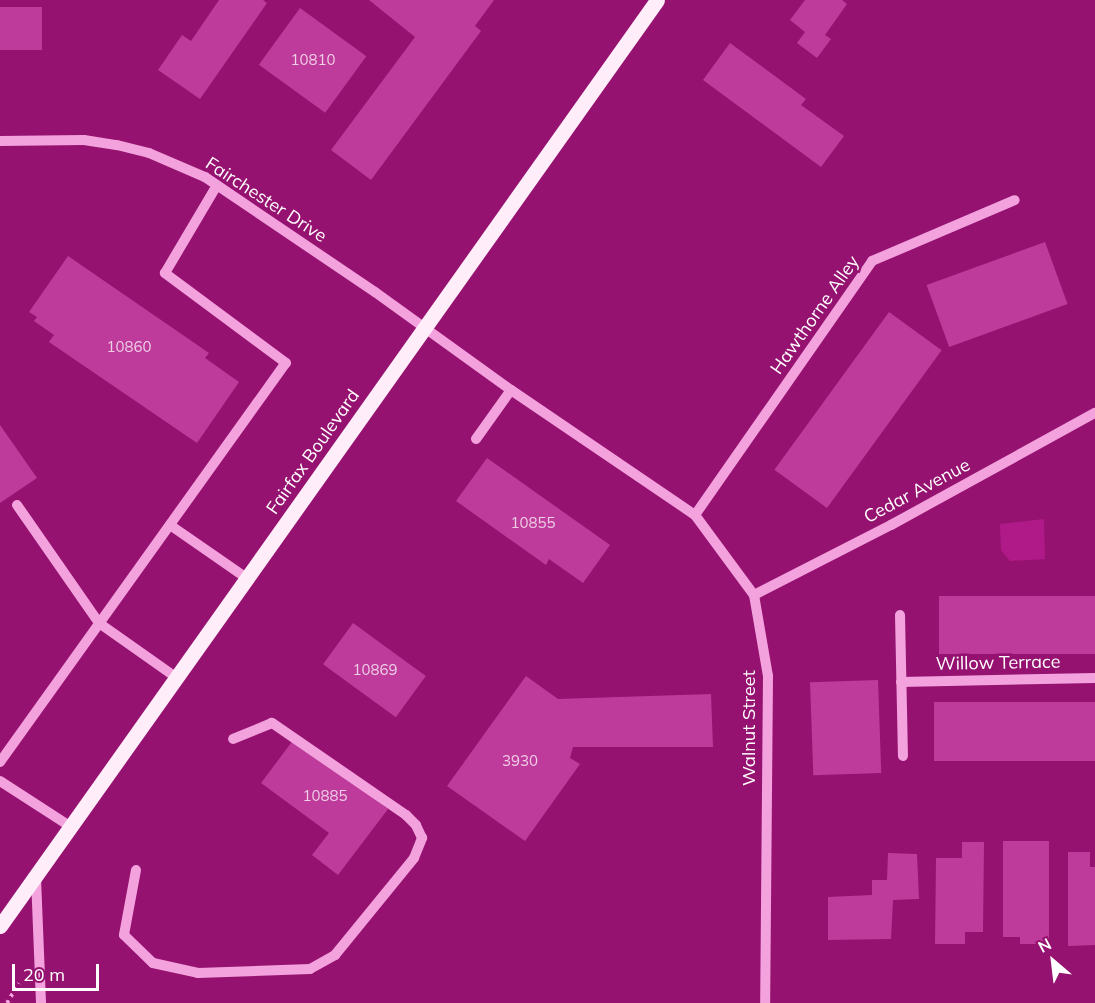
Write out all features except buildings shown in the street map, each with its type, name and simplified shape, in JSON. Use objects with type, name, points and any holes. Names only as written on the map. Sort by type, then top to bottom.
[{"type":"main road","name":"Fairfax Boulevard","points":[[0,926],[657,0]]},
{"type":"street","name":"Fairchester Drive","points":[[0,141],[84,140],[117,145],[177,164],[217,185],[425,326]]},
{"type":"street","points":[[0,762],[286,363],[165,273],[217,185]]},
{"type":"street","name":"Hawthorne Alley","points":[[695,515],[872,261],[1015,200]]},
{"type":"street","name":"Walnut Street","points":[[425,326],[511,390],[695,515],[754,595],[768,676],[765,1003]]},
{"type":"street","points":[[476,439],[511,390]]},
{"type":"street","name":"Cedar Avenue","points":[[754,595],[891,525],[1095,413]]},
{"type":"street","points":[[17,505],[99,623],[177,678]]},
{"type":"street","points":[[170,525],[248,579]]},
{"type":"street","points":[[900,615],[903,756]]},
{"type":"street","name":"Willow Terrace","points":[[901,682],[1095,678]]},
{"type":"street","points":[[136,870],[124,935],[153,963],[198,973],[310,969],[335,955],[414,858],[422,838],[416,825],[406,815],[272,723],[233,738]]},
{"type":"street","points":[[0,781],[71,827]]},
{"type":"street","points":[[36,878],[41,1003]]},
{"type":"path","points":[[6,1003],[24,975]]},
{"type":"shaded area","points":[[1044,519],[1045,559],[1010,561],[1001,550],[1000,524]]}]
